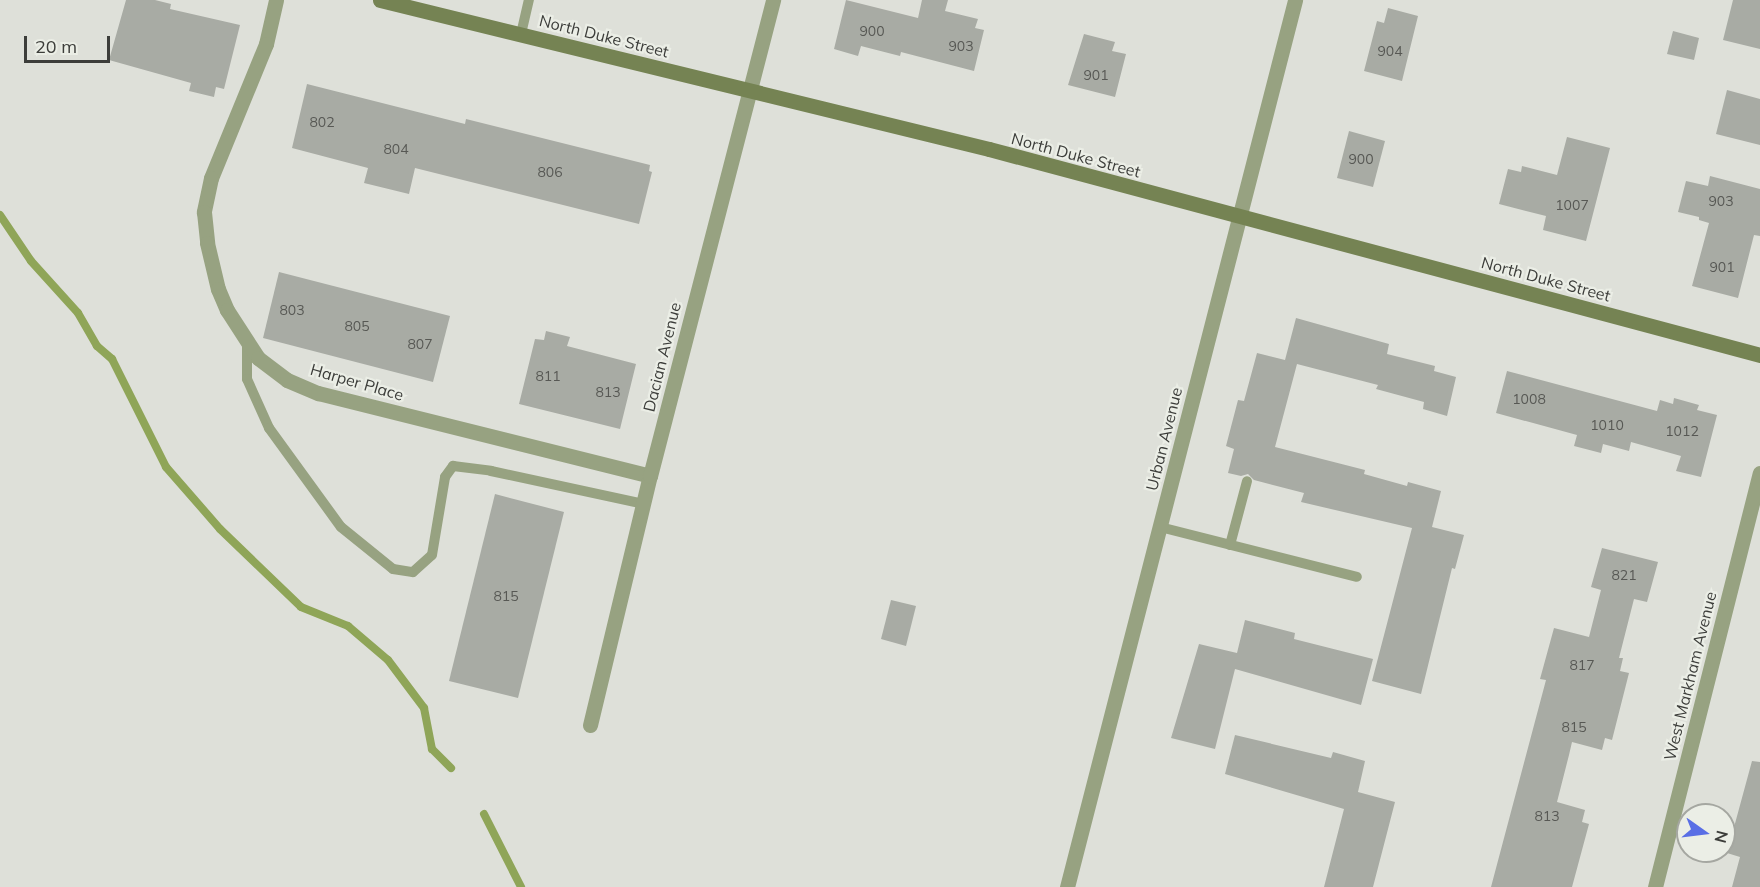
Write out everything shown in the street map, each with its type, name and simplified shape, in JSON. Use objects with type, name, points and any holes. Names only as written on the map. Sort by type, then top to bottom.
[{"type":"main road","name":"North Duke Street","points":[[380,0],[989,149],[1239,218],[1760,355]]},
{"type":"street","name":"Harper Place","points":[[276,0],[266,44],[211,178],[204,212],[207,243],[218,289],[227,310],[258,358],[287,380],[318,393],[650,476]]},
{"type":"street","name":"Dacian Avenue","points":[[590,725],[650,476],[773,0]]},
{"type":"street","name":"Urban Avenue","points":[[1067,887],[1295,0]]},
{"type":"street","name":"West Markham Avenue","points":[[1654,887],[1760,473]]},
{"type":"lane","points":[[521,34],[529,0]]},
{"type":"lane","points":[[247,343],[247,379],[269,428],[341,527],[393,569],[413,572],[432,555],[445,477],[453,466],[491,471],[643,504]]},
{"type":"lane","points":[[1230,544],[1247,481]]},
{"type":"lane","points":[[1160,527],[1357,577]]},
{"type":"building","points":[[126,0],[155,0],[171,4],[170,9],[240,25],[224,89],[216,87],[214,97],[189,91],[191,83],[109,60]]},
{"type":"building","points":[[846,0],[918,18],[922,0],[948,0],[945,11],[978,19],[975,28],[984,30],[974,71],[901,52],[900,56],[861,46],[858,56],[834,49]]},
{"type":"building","points":[[1733,0],[1760,0],[1760,49],[1723,40]]},
{"type":"building","points":[[1388,8],[1418,16],[1402,81],[1364,71],[1377,21],[1384,23]]},
{"type":"building","points":[[1673,31],[1699,38],[1694,60],[1667,54]]},
{"type":"building","points":[[1084,34],[1115,42],[1112,51],[1126,54],[1115,97],[1068,85]]},
{"type":"building","points":[[307,84],[465,124],[466,119],[650,165],[649,171],[652,172],[639,224],[415,168],[409,194],[364,183],[368,168],[292,148]]},
{"type":"building","points":[[1727,90],[1760,99],[1760,145],[1716,134]]},
{"type":"building","points":[[1349,131],[1385,141],[1373,187],[1337,178]]},
{"type":"building","points":[[1567,137],[1610,148],[1586,241],[1543,230],[1546,216],[1499,204],[1508,169],[1521,172],[1522,166],[1557,175]]},
{"type":"building","points":[[1710,176],[1760,189],[1760,236],[1754,235],[1738,298],[1692,286],[1709,223],[1699,220],[1699,217],[1678,212],[1686,181],[1708,186]]},
{"type":"building","points":[[279,272],[450,316],[433,382],[263,338]]},
{"type":"building","points":[[1296,318],[1389,344],[1387,354],[1435,366],[1434,371],[1456,377],[1447,416],[1423,409],[1424,402],[1376,389],[1378,385],[1297,364],[1275,447],[1365,470],[1364,474],[1407,486],[1408,482],[1441,491],[1432,527],[1464,535],[1455,569],[1452,568],[1421,694],[1372,681],[1412,528],[1301,502],[1304,493],[1254,480],[1248,474],[1241,476],[1228,473],[1234,449],[1226,446],[1238,400],[1244,401],[1257,353],[1285,360]]},
{"type":"building","points":[[546,331],[570,337],[567,346],[636,364],[620,429],[519,404],[535,339],[544,340]]},
{"type":"building","points":[[1507,371],[1657,411],[1660,400],[1673,404],[1674,398],[1699,405],[1697,410],[1717,415],[1701,477],[1676,471],[1681,456],[1631,442],[1629,451],[1603,444],[1601,453],[1574,446],[1577,435],[1496,413]]},
{"type":"building","points":[[495,494],[564,512],[518,698],[449,681]]},
{"type":"building","points":[[1602,548],[1658,562],[1647,602],[1634,599],[1619,658],[1623,658],[1620,671],[1629,673],[1612,740],[1605,738],[1602,750],[1572,742],[1557,802],[1585,810],[1582,822],[1589,824],[1572,887],[1491,887],[1546,680],[1540,679],[1554,628],[1589,637],[1601,590],[1591,587]]},
{"type":"building","points":[[891,600],[916,606],[906,646],[881,639]]},
{"type":"building","points":[[1245,620],[1295,633],[1294,639],[1373,659],[1361,705],[1235,669],[1215,749],[1171,738],[1199,644],[1237,653]]},
{"type":"building","points":[[1235,735],[1331,758],[1333,752],[1365,761],[1358,792],[1395,802],[1373,887],[1324,887],[1344,809],[1225,774]]},
{"type":"building","points":[[1752,761],[1760,762],[1760,887],[1732,887],[1740,857],[1736,856],[1736,820]]},
{"type":"waterway","points":[[0,215],[31,261],[78,313],[97,346],[112,359],[166,467],[220,529],[301,607],[348,626],[388,660],[424,708],[432,749],[451,768]]},
{"type":"waterway","points":[[484,814],[521,887]]}]
